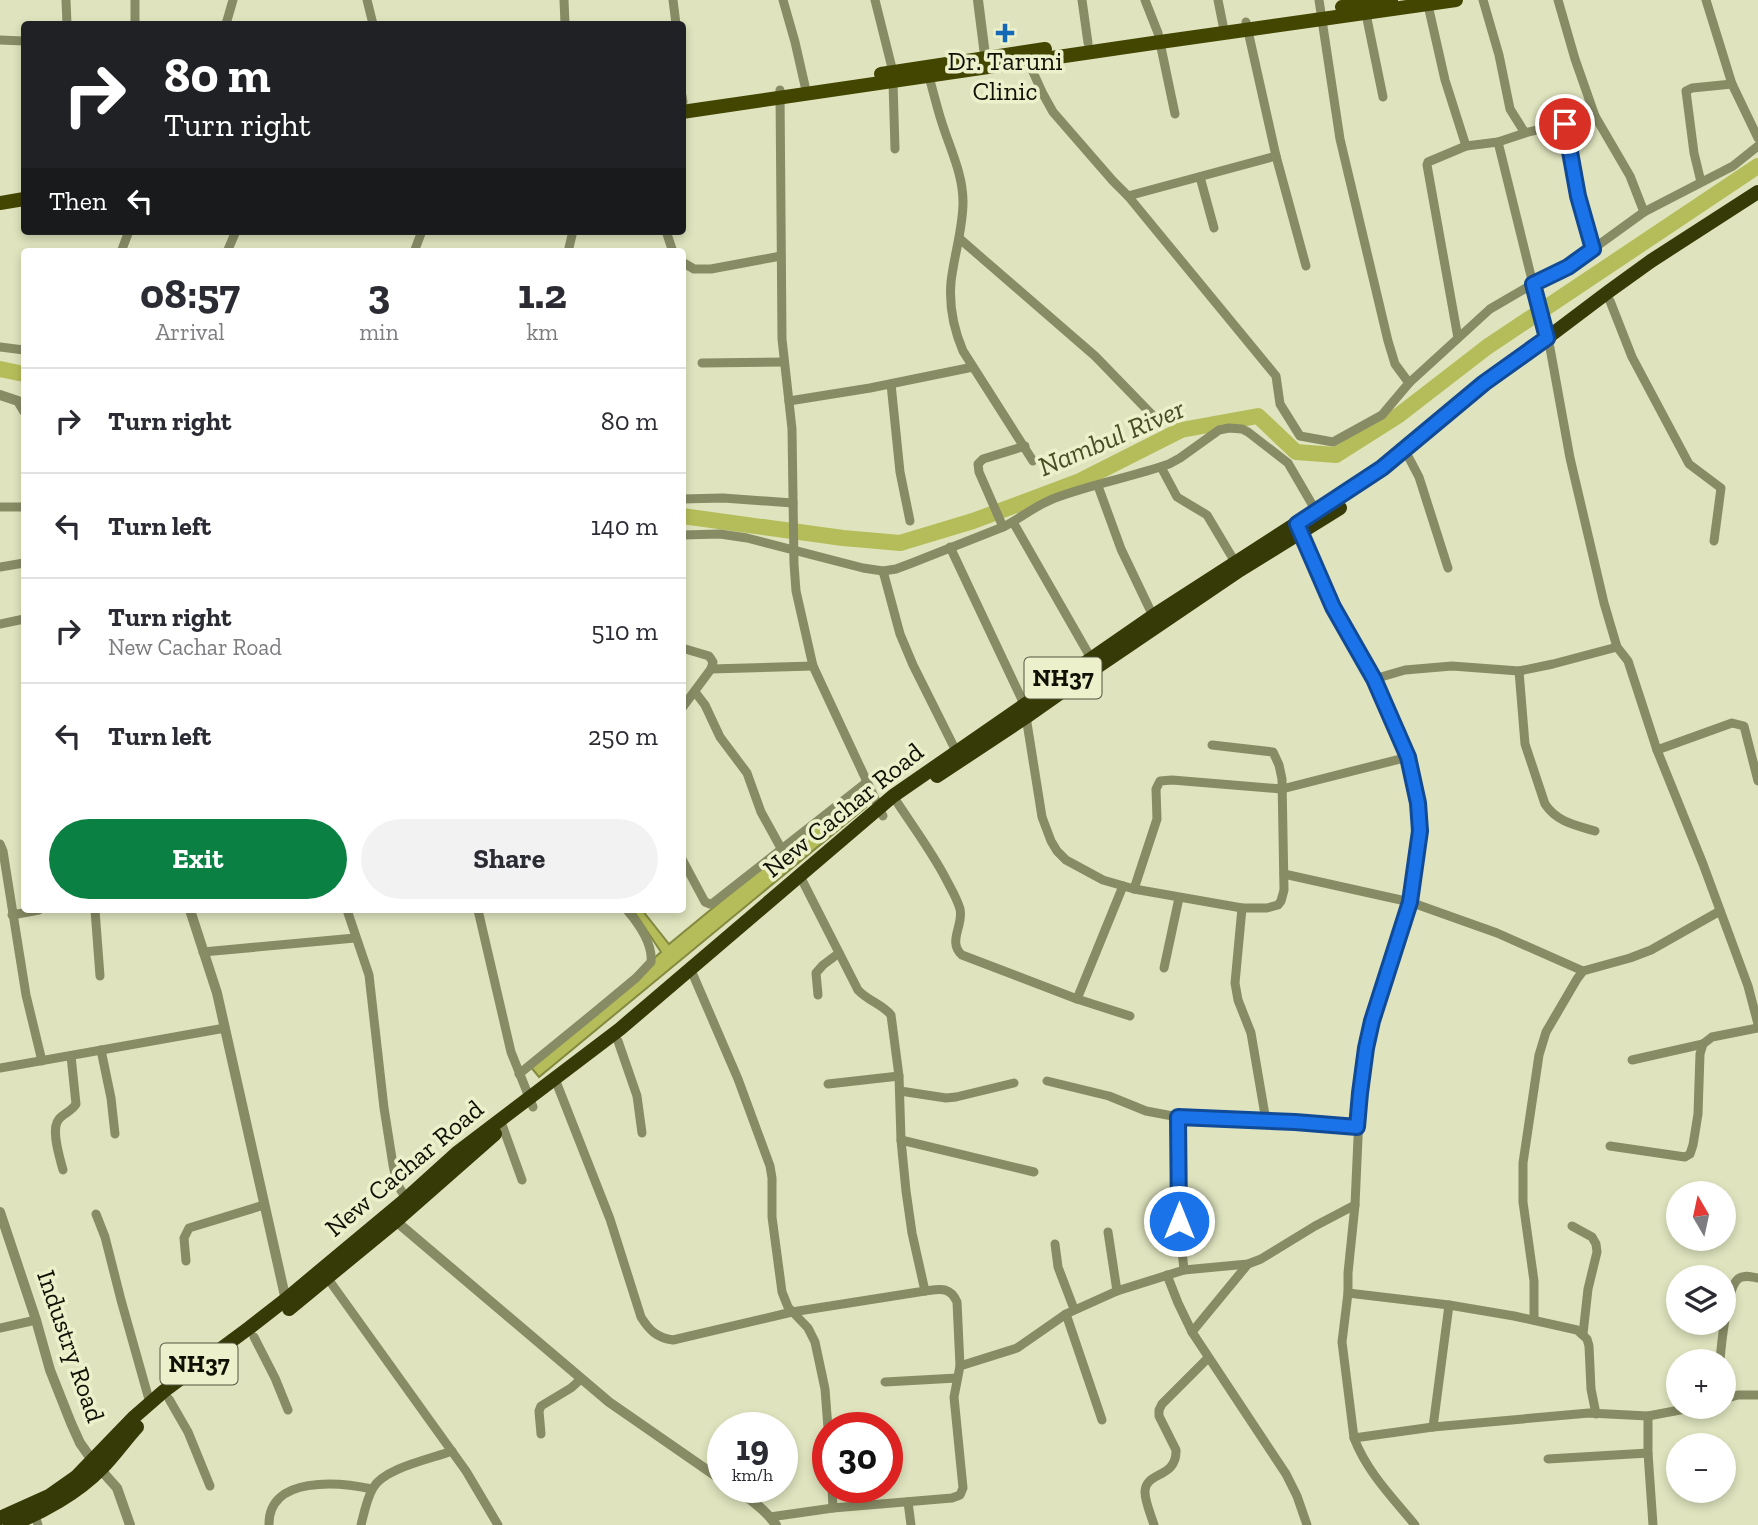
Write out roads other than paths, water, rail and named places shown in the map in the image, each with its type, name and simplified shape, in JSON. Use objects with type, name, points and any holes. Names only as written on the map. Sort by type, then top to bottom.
[{"type":"highway","name":"New Cachar Road","points":[[896,800],[943,772],[1235,562],[1365,491],[1409,458],[1548,341],[1651,261],[1758,192]]},
{"type":"highway","name":"New Cachar Road","points":[[1094,663],[1153,616],[1174,608],[1240,570],[1299,528],[1316,512],[1382,468],[1484,383],[1758,201]]},
{"type":"highway","name":"New Cachar Road","points":[[10,1525],[36,1520],[63,1499],[169,1399],[254,1337],[287,1305],[409,1203],[458,1152],[618,1041],[692,974],[956,751],[1025,711]]},
{"type":"highway","name":"New Cachar Road","points":[[557,1084],[620,1029],[692,974]]},
{"type":"highway","name":"New Cachar Road","points":[[0,1518],[32,1505],[96,1465],[150,1403],[249,1328],[287,1305]]},
{"type":"main road","points":[[1365,9],[1396,0]]},
{"type":"main road","points":[[686,102],[780,94],[805,86],[929,76],[1088,43],[1246,26],[1320,10],[1428,5],[1456,0]]},
{"type":"main road","points":[[686,111],[780,94],[986,63],[1028,61],[1223,25],[1246,26]]},
{"type":"main road","points":[[0,203],[21,200]]},
{"type":"main road","points":[[0,212],[21,209]]},
{"type":"street","points":[[66,0],[67,21]]},
{"type":"street","points":[[135,0],[135,21]]},
{"type":"street","points":[[227,21],[233,0]]},
{"type":"street","points":[[367,0],[372,21]]},
{"type":"street","points":[[564,0],[565,21]]},
{"type":"street","points":[[673,0],[676,21]]},
{"type":"street","points":[[783,0],[805,86]]},
{"type":"street","points":[[875,0],[893,77],[895,149]]},
{"type":"street","points":[[978,0],[986,63]]},
{"type":"street","points":[[1082,0],[1088,43]]},
{"type":"street","points":[[1145,0],[1159,37],[1175,114]]},
{"type":"street","points":[[1218,0],[1223,25]]},
{"type":"street","points":[[1483,0],[1499,55],[1510,109],[1525,133]]},
{"type":"street","points":[[1558,0],[1595,116],[1630,176],[1644,212]]},
{"type":"street","points":[[1706,0],[1732,84],[1758,138]]},
{"type":"street","points":[[1428,5],[1445,80],[1466,146]]},
{"type":"street","points":[[1365,9],[1383,97]]},
{"type":"street","points":[[1320,10],[1340,139],[1388,341],[1395,365],[1409,383]]},
{"type":"street","points":[[1246,26],[1276,156],[1306,266]]},
{"type":"street","points":[[0,40],[21,41]]},
{"type":"street","points":[[1028,61],[1053,112],[1128,196],[1276,376],[1280,404],[1300,436],[1333,442],[1382,415],[1409,383],[1490,309],[1568,267],[1644,212],[1733,166],[1758,146]]},
{"type":"street","points":[[929,76],[960,178],[963,203],[951,296],[958,340],[1033,461]]},
{"type":"street","points":[[1702,183],[1694,153],[1686,91],[1732,84]]},
{"type":"street","points":[[780,94],[783,362],[792,429],[796,591],[813,666],[881,812]]},
{"type":"street","points":[[1458,338],[1428,162],[1466,146],[1498,142],[1595,116]]},
{"type":"street","points":[[1565,124],[1578,196],[1593,249]]},
{"type":"street","points":[[1498,142],[1548,341],[1570,458],[1604,603],[1617,647],[1628,662],[1657,750],[1748,986],[1758,1026],[1712,1037],[1703,1044],[1632,1060]]},
{"type":"street","points":[[1128,196],[1276,156]]},
{"type":"street","points":[[1200,177],[1214,228]]},
{"type":"street","points":[[960,239],[1095,356],[1160,423]]},
{"type":"street","points":[[686,264],[694,269],[703,269],[781,256]]},
{"type":"street","points":[[1610,301],[1632,357],[1689,464],[1721,488],[1714,541]]},
{"type":"street","points":[[0,347],[21,350]]},
{"type":"street","points":[[702,363],[783,362]]},
{"type":"street","points":[[789,401],[973,367]]},
{"type":"street","points":[[891,384],[900,472],[910,521]]},
{"type":"street","points":[[0,395],[21,405]]},
{"type":"street","points":[[686,535],[720,534],[794,545],[863,568],[896,569],[1013,522],[1045,502],[1161,467],[1180,458],[1219,429],[1229,428],[1248,432],[1288,463],[1316,512]]},
{"type":"street","points":[[1002,525],[978,464],[983,459],[1025,446]]},
{"type":"street","points":[[1409,458],[1419,478],[1448,568]]},
{"type":"street","points":[[1161,467],[1177,497],[1207,515],[1235,562]]},
{"type":"street","points":[[1098,486],[1121,549],[1153,616]]},
{"type":"street","points":[[686,499],[723,498],[793,503]]},
{"type":"street","points":[[0,507],[21,507]]},
{"type":"street","points":[[1013,522],[1094,663]]},
{"type":"street","points":[[1299,528],[1333,607],[1374,679],[1408,757],[1418,803],[1420,831],[1410,902],[1366,1048],[1357,1127],[1355,1205],[1342,1342],[1354,1438],[1369,1469],[1415,1525]]},
{"type":"street","points":[[950,547],[1025,711],[1042,817],[1051,841],[1066,860],[1103,880],[1134,889],[1242,908],[1278,905],[1283,897],[1284,874],[1281,771],[1273,752],[1212,745]]},
{"type":"street","points":[[0,567],[21,564]]},
{"type":"street","points":[[883,570],[900,634],[956,751]]},
{"type":"street","points":[[0,624],[21,620]]},
{"type":"street","points":[[1374,679],[1405,670],[1452,666],[1519,671],[1617,647]]},
{"type":"street","points":[[686,649],[709,656],[713,662],[711,669],[686,703]]},
{"type":"street","points":[[711,669],[813,666]]},
{"type":"street","points":[[1519,671],[1525,744],[1545,804],[1559,820],[1594,831]]},
{"type":"street","points":[[695,692],[705,705],[720,737],[747,773],[761,812],[782,850]]},
{"type":"street","points":[[1657,750],[1732,723],[1744,726],[1758,780]]},
{"type":"street","points":[[1134,889],[1157,820],[1156,789],[1160,781],[1282,789],[1408,757]]},
{"type":"street","points":[[686,866],[705,902],[716,902],[867,782]]},
{"type":"street","points":[[896,800],[934,856],[955,896],[961,913],[955,942],[958,952],[1077,999],[1130,1016]]},
{"type":"street","points":[[0,844],[26,995],[42,1061]]},
{"type":"street","points":[[1284,874],[1410,902],[1497,933],[1583,971]]},
{"type":"street","points":[[802,880],[858,990],[891,1015],[899,1076],[901,1140],[912,1233],[925,1291]]},
{"type":"street","points":[[1077,999],[1123,886]]},
{"type":"street","points":[[1164,968],[1180,898]]},
{"type":"street","points":[[1242,908],[1236,992],[1251,1033],[1266,1121]]},
{"type":"street","points":[[1534,1320],[1534,1281],[1522,1182],[1542,1042],[1583,971],[1651,950],[1720,911]]},
{"type":"street","points":[[12,915],[23,913]]},
{"type":"street","points":[[95,913],[100,976]]},
{"type":"street","points":[[191,913],[217,993],[287,1305]]},
{"type":"street","points":[[348,913],[369,975],[393,1164],[397,1184],[409,1203]]},
{"type":"street","points":[[479,913],[507,1034],[531,1102]]},
{"type":"street","points":[[519,1074],[636,978],[651,962],[651,952],[644,935],[629,913]]},
{"type":"street","points":[[204,952],[355,937]]},
{"type":"street","points":[[818,995],[816,973],[839,953]]},
{"type":"street","points":[[692,974],[738,1079],[770,1166],[772,1217],[782,1292],[792,1312],[808,1328],[815,1342],[827,1412]]},
{"type":"street","points":[[0,1068],[225,1028]]},
{"type":"street","points":[[618,1041],[637,1096],[642,1132]]},
{"type":"street","points":[[1610,1146],[1685,1157],[1690,1154],[1698,1114],[1700,1054],[1703,1044]]},
{"type":"street","points":[[101,1050],[115,1134]]},
{"type":"street","points":[[63,1170],[55,1128],[60,1118],[76,1104],[71,1056]]},
{"type":"street","points":[[828,1084],[899,1076]]},
{"type":"street","points":[[1046,1082],[1109,1096],[1146,1111],[1178,1117],[1357,1127]]},
{"type":"street","points":[[900,1091],[956,1097],[1014,1083]]},
{"type":"street","points":[[557,1084],[610,1219],[640,1317],[650,1331],[662,1339],[673,1340],[792,1312],[925,1291],[948,1290],[956,1299],[960,1366],[954,1397],[963,1488],[960,1495],[952,1498],[833,1508],[773,1521],[751,1503]]},
{"type":"street","points":[[1178,1117],[1179,1221],[1184,1270]]},
{"type":"street","points":[[501,1123],[522,1180]]},
{"type":"street","points":[[901,1140],[1034,1172]]},
{"type":"street","points":[[186,1261],[184,1238],[189,1228],[264,1205]]},
{"type":"street","points":[[960,1366],[1017,1348],[1070,1312],[1116,1291],[1184,1270],[1248,1264],[1261,1259],[1355,1205]]},
{"type":"street","name":"Industry Road","points":[[0,1212],[50,1370],[71,1423],[80,1443],[117,1488],[130,1525]]},
{"type":"street","points":[[96,1214],[105,1237],[150,1403]]},
{"type":"street","points":[[392,1217],[609,1402],[707,1469]]},
{"type":"street","points":[[1572,1226],[1592,1237],[1597,1252],[1588,1289],[1583,1334]]},
{"type":"street","points":[[1108,1232],[1116,1291]]},
{"type":"street","points":[[1055,1244],[1070,1312],[1102,1420]]},
{"type":"street","points":[[1192,1332],[1248,1264]]},
{"type":"street","points":[[325,1273],[466,1471],[498,1525]]},
{"type":"street","points":[[1167,1275],[1192,1332],[1286,1474],[1307,1525]]},
{"type":"street","points":[[1722,1349],[1731,1293],[1736,1281],[1742,1277],[1758,1278]]},
{"type":"street","points":[[1348,1293],[1449,1305],[1572,1328],[1583,1334],[1589,1346],[1591,1389],[1596,1414]]},
{"type":"street","points":[[1433,1427],[1449,1305]]},
{"type":"street","points":[[0,1328],[36,1320]]},
{"type":"street","points":[[254,1337],[288,1410]]},
{"type":"street","points":[[1154,1525],[1145,1489],[1149,1482],[1172,1467],[1177,1456],[1177,1450],[1159,1416],[1159,1410],[1208,1358]]},
{"type":"street","points":[[885,1382],[957,1378]]},
{"type":"street","points":[[541,1434],[541,1406],[581,1379]]},
{"type":"street","points":[[1736,1395],[1758,1395]]},
{"type":"street","points":[[169,1399],[188,1432],[210,1486]]},
{"type":"street","points":[[1354,1438],[1433,1427],[1596,1414],[1648,1416],[1666,1413]]},
{"type":"street","points":[[1648,1416],[1653,1525]]},
{"type":"street","points":[[361,1525],[372,1489],[382,1478],[452,1451]]},
{"type":"street","points":[[1548,1459],[1648,1452]]},
{"type":"street","points":[[269,1525],[274,1504],[289,1492],[304,1486],[338,1484],[372,1489]]},
{"type":"street","points":[[908,1502],[911,1525]]},
{"type":"street","points":[[833,1503],[833,1508]]},
{"type":"waterway","name":"Nambul River","points":[[686,517],[900,543],[973,521],[1080,481],[1181,430],[1258,416],[1296,452],[1336,455],[1399,415],[1487,347],[1758,166]]},
{"type":"waterway","name":"Nambul River","points":[[0,369],[21,373]]},
{"type":"place","name":"Dr. Taruni Clinic","points":[[1005,33]]}]
